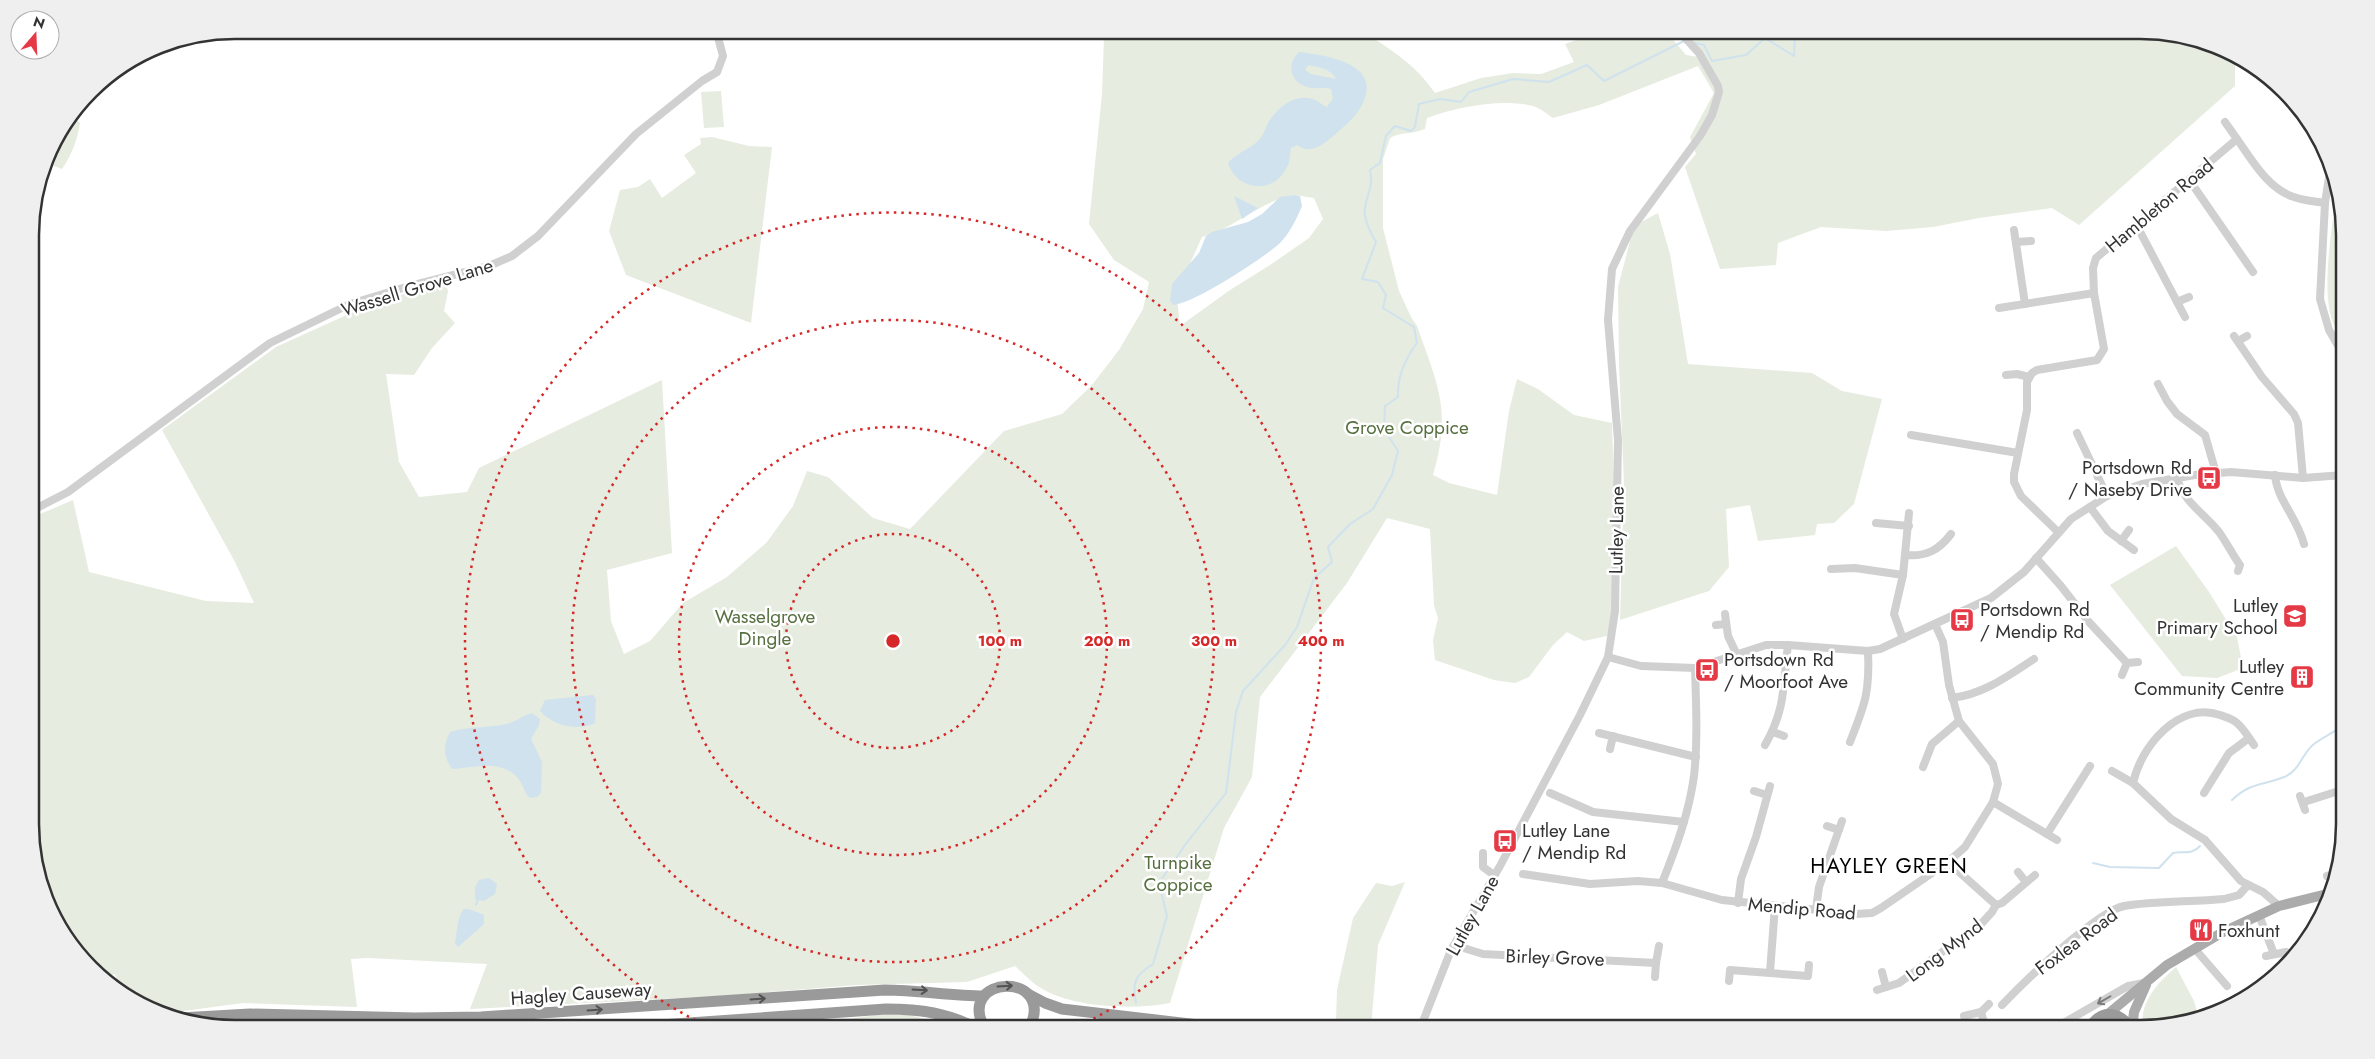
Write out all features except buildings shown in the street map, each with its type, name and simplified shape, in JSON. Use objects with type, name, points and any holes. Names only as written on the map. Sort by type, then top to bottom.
[{"type":"highway","points":[[982,1020],[980,1014],[984,996],[993,988],[1005,984],[1018,987],[1044,1003],[1062,1009],[1156,1020]]},
{"type":"highway","name":"Hagley Causeway","points":[[200,1017],[250,1014],[396,1018],[481,1017],[885,990],[917,990],[962,996],[984,996]]},
{"type":"highway","points":[[1028,994],[1033,1003],[1034,1014],[1032,1020]]},
{"type":"highway","name":"Hagley Causeway","points":[[725,1020],[886,1008],[919,1009],[941,1013],[958,1020]]},
{"type":"highway","points":[[2098,1020],[2108,1014],[2118,1015],[2123,1020]]},
{"type":"main road","points":[[2108,1014],[2167,965],[2195,949],[2259,914],[2278,906],[2323,895]]},
{"type":"main road","points":[[2133,1020],[2134,1012],[2147,983]]},
{"type":"street","name":"Wassell Grove Lane","points":[[39,506],[68,492],[270,343],[350,304],[406,287],[489,266],[512,256],[538,236],[636,134],[702,81],[717,72],[723,56],[718,39]]},
{"type":"street","name":"Lutley Lane","points":[[1424,1020],[1454,945],[1494,875],[1580,714],[1608,657],[1615,611],[1618,440],[1608,320],[1612,269],[1630,231],[1700,136],[1712,115],[1719,92],[1718,86],[1699,53],[1686,39]]},
{"type":"street","points":[[2225,122],[2260,171],[2281,192],[2294,198],[2325,203]]},
{"type":"street","name":"Hambleton Road","points":[[2029,377],[2037,370],[2096,360],[2100,357],[2104,349],[2094,293],[2093,268],[2096,258],[2237,139]]},
{"type":"street","points":[[2190,180],[2253,272]]},
{"type":"street","points":[[2329,181],[2325,203],[2320,299],[2329,330],[2336,342]]},
{"type":"street","points":[[2136,224],[2185,317]]},
{"type":"street","points":[[2014,230],[2025,304]]},
{"type":"street","points":[[2016,242],[2031,241]]},
{"type":"street","points":[[2243,258],[2252,253]]},
{"type":"street","points":[[2000,308],[2094,293]]},
{"type":"street","points":[[2177,302],[2189,297]]},
{"type":"street","points":[[2247,336],[2236,339],[2262,376],[2294,414],[2298,423],[2303,478]]},
{"type":"street","points":[[2006,375],[2017,374],[2029,377],[2027,410],[2014,474],[2016,489],[2058,532]]},
{"type":"street","points":[[2158,384],[2161,400],[2205,435],[2216,473]]},
{"type":"street","points":[[2077,433],[2107,496]]},
{"type":"street","points":[[1911,435],[2018,453]]},
{"type":"street","points":[[1608,657],[1641,666],[1695,668],[1766,645],[1868,651],[1880,649],[1991,598],[2012,583],[2071,519],[2107,496],[2142,484],[2216,473],[2303,478],[2336,476]]},
{"type":"street","points":[[2275,475],[2278,493],[2300,528],[2304,544]]},
{"type":"street","points":[[2177,478],[2185,498],[2219,532],[2240,566]]},
{"type":"street","points":[[2090,507],[2108,531],[2134,550]]},
{"type":"street","points":[[1903,640],[1894,614],[1904,575],[1909,513]]},
{"type":"street","points":[[1876,523],[1909,526]]},
{"type":"street","points":[[2121,541],[2129,530]]},
{"type":"street","points":[[1906,555],[1927,554],[1943,545],[1950,534]]},
{"type":"street","points":[[2036,558],[2088,621],[2127,663]]},
{"type":"street","points":[[1831,569],[1855,568],[1904,575]]},
{"type":"street","points":[[1725,614],[1728,636],[1736,655]]},
{"type":"street","points":[[1716,626],[1726,624]]},
{"type":"street","name":"Mendip Road","points":[[1523,874],[1590,884],[1638,881],[1662,883],[1738,903],[1856,914],[1872,913],[1948,862],[1970,841],[1992,802],[1998,784],[1996,771],[1959,721],[1952,698],[1943,642],[1935,624]]},
{"type":"street","points":[[1765,745],[1773,732],[1783,702],[1788,645]]},
{"type":"street","points":[[1850,742],[1866,701],[1869,677],[1868,651]]},
{"type":"street","points":[[1952,698],[1966,696],[1998,684],[2034,658]]},
{"type":"street","points":[[2127,663],[2138,662]]},
{"type":"street","points":[[2122,675],[2127,663]]},
{"type":"street","points":[[2027,664],[2033,670]]},
{"type":"street","points":[[1662,883],[1684,822],[1696,757],[1695,668]]},
{"type":"street","points":[[2133,783],[2138,768],[2163,730],[2186,716],[2204,712],[2230,718],[2238,724],[2251,741],[2229,753],[2204,793]]},
{"type":"street","points":[[1923,767],[1932,744],[1959,721]]},
{"type":"street","points":[[1773,732],[1784,736]]},
{"type":"street","points":[[1599,733],[1696,757]]},
{"type":"street","points":[[1610,749],[1613,736]]},
{"type":"street","points":[[2047,834],[2090,766]]},
{"type":"street","points":[[2112,771],[2133,783],[2171,820],[2205,840],[2241,881],[2272,898],[2278,906]]},
{"type":"street","points":[[1738,903],[1741,880],[1756,837],[1770,786]]},
{"type":"street","points":[[1754,791],[1767,795]]},
{"type":"street","points":[[2303,803],[2336,792]]},
{"type":"street","points":[[1550,793],[1593,812],[1684,822]]},
{"type":"street","points":[[1992,802],[2058,840]]},
{"type":"street","points":[[1816,909],[1819,887],[1842,820]]},
{"type":"street","points":[[1827,826],[1839,830]]},
{"type":"street","points":[[1483,853],[1483,867],[1494,875]]},
{"type":"street","name":"Long Mynd","points":[[1948,862],[1996,905]]},
{"type":"street","points":[[2018,872],[2026,882]]},
{"type":"street","name":"Long Mynd","points":[[1877,990],[1899,983],[1974,929],[1992,912],[1996,905],[2002,903],[2035,875]]},
{"type":"street","name":"Foxlea Road","points":[[2002,1005],[2030,975],[2106,914],[2123,906],[2224,899],[2239,895],[2248,885]]},
{"type":"street","points":[[1770,972],[1775,906]]},
{"type":"street","points":[[2259,914],[2270,955],[2286,952]]},
{"type":"street","name":"Birley Grove","points":[[1454,945],[1483,954],[1656,963]]},
{"type":"street","points":[[1655,977],[1659,946]]},
{"type":"street","points":[[2195,949],[2227,986]]},
{"type":"street","points":[[1729,981],[1730,970],[1808,976],[1809,965]]},
{"type":"street","name":"Long Mynd","points":[[1882,972],[1886,987]]},
{"type":"street","points":[[2069,1020],[2128,986],[2147,983]]},
{"type":"street","points":[[1964,1016],[1982,1012],[1989,1004]]},
{"type":"street","points":[[1982,1012],[1984,1020]]},
{"type":"green space","points":[[1104,39],[1374,39],[1410,65],[1435,93],[1481,78],[1513,73],[1541,74],[1574,62],[1565,44],[1579,39],[1673,39],[1686,55],[1706,58],[1689,39],[2153,39],[2191,45],[2235,63],[2235,86],[2079,225],[2052,208],[1979,218],[1933,227],[1886,231],[1821,227],[1778,243],[1776,265],[1720,269],[1685,167],[1696,154],[1690,137],[1714,93],[1698,66],[1599,105],[1553,118],[1536,107],[1521,104],[1493,103],[1451,110],[1427,118],[1425,129],[1390,138],[1383,159],[1383,228],[1399,291],[1417,326],[1431,365],[1440,399],[1442,415],[1441,433],[1439,452],[1433,475],[1449,483],[1497,495],[1509,411],[1517,379],[1538,389],[1574,415],[1612,423],[1615,511],[1613,609],[1607,636],[1584,641],[1567,632],[1553,645],[1529,677],[1515,683],[1494,680],[1435,660],[1433,640],[1438,618],[1434,605],[1430,529],[1387,518],[1347,583],[1260,697],[1252,777],[1224,828],[1170,1003],[1122,1007],[1070,1000],[1041,988],[1015,966],[967,982],[857,985],[719,996],[470,1009],[487,964],[368,958],[351,959],[357,1007],[243,1003],[177,1012],[148,1000],[126,987],[118,981],[115,974],[110,975],[87,953],[59,911],[45,875],[40,850],[39,515],[73,500],[89,572],[206,601],[254,603],[235,562],[162,430],[276,347],[373,303],[445,282],[448,291],[444,311],[455,323],[432,348],[414,375],[386,374],[399,462],[419,497],[467,492],[479,468],[662,380],[672,553],[607,570],[611,621],[624,654],[650,641],[683,603],[727,577],[767,542],[793,506],[807,471],[828,477],[873,518],[910,529],[1004,431],[1062,414],[1092,385],[1119,350],[1143,309],[1149,282],[1114,260],[1089,224],[1102,94]],"holes":[[[1295,195],[1314,198],[1323,219],[1309,238],[1230,290],[1180,326],[1176,289],[1202,237],[1214,233],[1270,203]]]},
{"type":"green space","points":[[721,91],[724,127],[704,128],[701,92]]},
{"type":"green space","points":[[77,119],[80,123],[76,142],[62,169],[52,165],[59,148]]},
{"type":"green space","points":[[712,137],[749,146],[772,147],[751,323],[626,275],[609,231],[620,190],[638,187],[650,179],[662,198],[696,173],[684,155],[701,144],[700,138]]},
{"type":"green space","points":[[2334,207],[2336,327],[2330,311],[2328,295],[2329,256]]},
{"type":"green space","points":[[1658,213],[1670,254],[1688,364],[1812,373],[1842,391],[1882,399],[1854,504],[1834,523],[1817,524],[1815,535],[1758,541],[1750,505],[1726,509],[1729,567],[1709,591],[1620,620],[1624,483],[1618,287],[1634,226]]},
{"type":"green space","points":[[2176,546],[2209,592],[2237,637],[2243,668],[2217,678],[2182,676],[2110,585]]},
{"type":"green space","points":[[1405,882],[1378,945],[1372,1020],[1336,1020],[1337,990],[1353,918],[1376,883],[1392,886]]},
{"type":"green space","points":[[2176,967],[2194,1001],[2197,1012],[2166,1019],[2143,1020],[2147,1002],[2163,979]]},
{"type":"green space","points":[[876,1015],[910,1015],[927,1020],[841,1020]]},
{"type":"water","points":[[1299,52],[1321,55],[1346,62],[1356,68],[1363,76],[1367,85],[1365,97],[1352,119],[1323,144],[1311,149],[1305,149],[1297,145],[1291,148],[1287,167],[1274,182],[1256,186],[1247,184],[1239,179],[1228,163],[1259,140],[1268,123],[1281,107],[1293,100],[1306,98],[1313,99],[1327,107],[1333,98],[1331,89],[1311,88],[1304,86],[1295,79],[1291,69],[1294,57]],"holes":[[[1308,65],[1328,71],[1336,79],[1311,74],[1305,70]]]},
{"type":"water","points":[[1234,196],[1258,208],[1242,219]]},
{"type":"water","points":[[1300,196],[1302,206],[1290,230],[1280,243],[1244,269],[1211,289],[1183,303],[1173,305],[1170,301],[1172,284],[1199,253],[1206,236],[1212,232],[1248,222],[1262,214],[1280,197]]},
{"type":"water","points":[[593,695],[596,699],[595,723],[588,726],[566,726],[551,720],[540,711],[545,700]]},
{"type":"water","points":[[532,713],[540,719],[539,725],[531,739],[542,762],[541,793],[537,797],[530,798],[517,777],[510,771],[502,768],[486,766],[452,769],[445,751],[450,732],[504,725]]},
{"type":"water","points":[[489,878],[497,884],[495,894],[484,901],[475,899],[475,887],[479,880]]},
{"type":"water","points":[[464,909],[484,915],[484,924],[458,947],[455,943],[457,930],[460,916]]},
{"type":"waterway","points":[[1695,43],[1704,45],[1712,61],[1746,55],[1764,39]]},
{"type":"waterway","points":[[1767,39],[1794,56],[1795,39]]},
{"type":"waterway","points":[[1136,1003],[1134,990],[1136,980],[1142,972],[1153,964],[1167,916],[1159,883],[1185,845],[1226,793],[1236,712],[1243,691],[1285,645],[1297,627],[1314,578],[1332,562],[1328,547],[1350,524],[1373,509],[1392,475],[1398,451],[1384,429],[1385,406],[1398,397],[1399,382],[1403,368],[1417,343],[1414,327],[1383,308],[1386,295],[1378,282],[1362,279],[1376,242],[1365,217],[1366,203],[1371,186],[1370,170],[1380,163],[1386,136],[1395,126],[1411,131],[1415,127],[1419,104],[1440,99],[1461,102],[1469,92],[1513,79],[1549,82],[1587,65],[1604,81],[1684,41]]},
{"type":"waterway","points":[[2232,800],[2251,787],[2276,780],[2294,771],[2310,748],[2336,730]]},
{"type":"waterway","points":[[2093,863],[2110,867],[2159,868],[2173,853],[2191,852],[2200,846]]},
{"type":"waterway","points":[[476,905],[478,899]]},
{"type":"place","name":"Portsdown Rd / Naseby Drive","points":[[2209,478]]},
{"type":"place","name":"Lutley Primary School","points":[[2295,616]]},
{"type":"place","name":"Portsdown Rd / Mendip Rd","points":[[1962,620]]},
{"type":"place","name":"Portsdown Rd / Moorfoot Ave","points":[[1707,670]]},
{"type":"place","name":"Lutley Community Centre","points":[[2302,677]]},
{"type":"place","name":"Lutley Lane / Mendip Rd","points":[[1505,841]]},
{"type":"place","name":"Foxhunt","points":[[2201,930]]},
{"type":"district","name":"HAYLEY GREEN","points":[[1889,866]]},
{"type":"park label","name":"Grove Coppice","points":[[1407,427]]},
{"type":"park label","name":"Wasselgrove Dingle","points":[[765,627]]},
{"type":"park label","name":"Turnpike Coppice","points":[[1178,873]]}]
